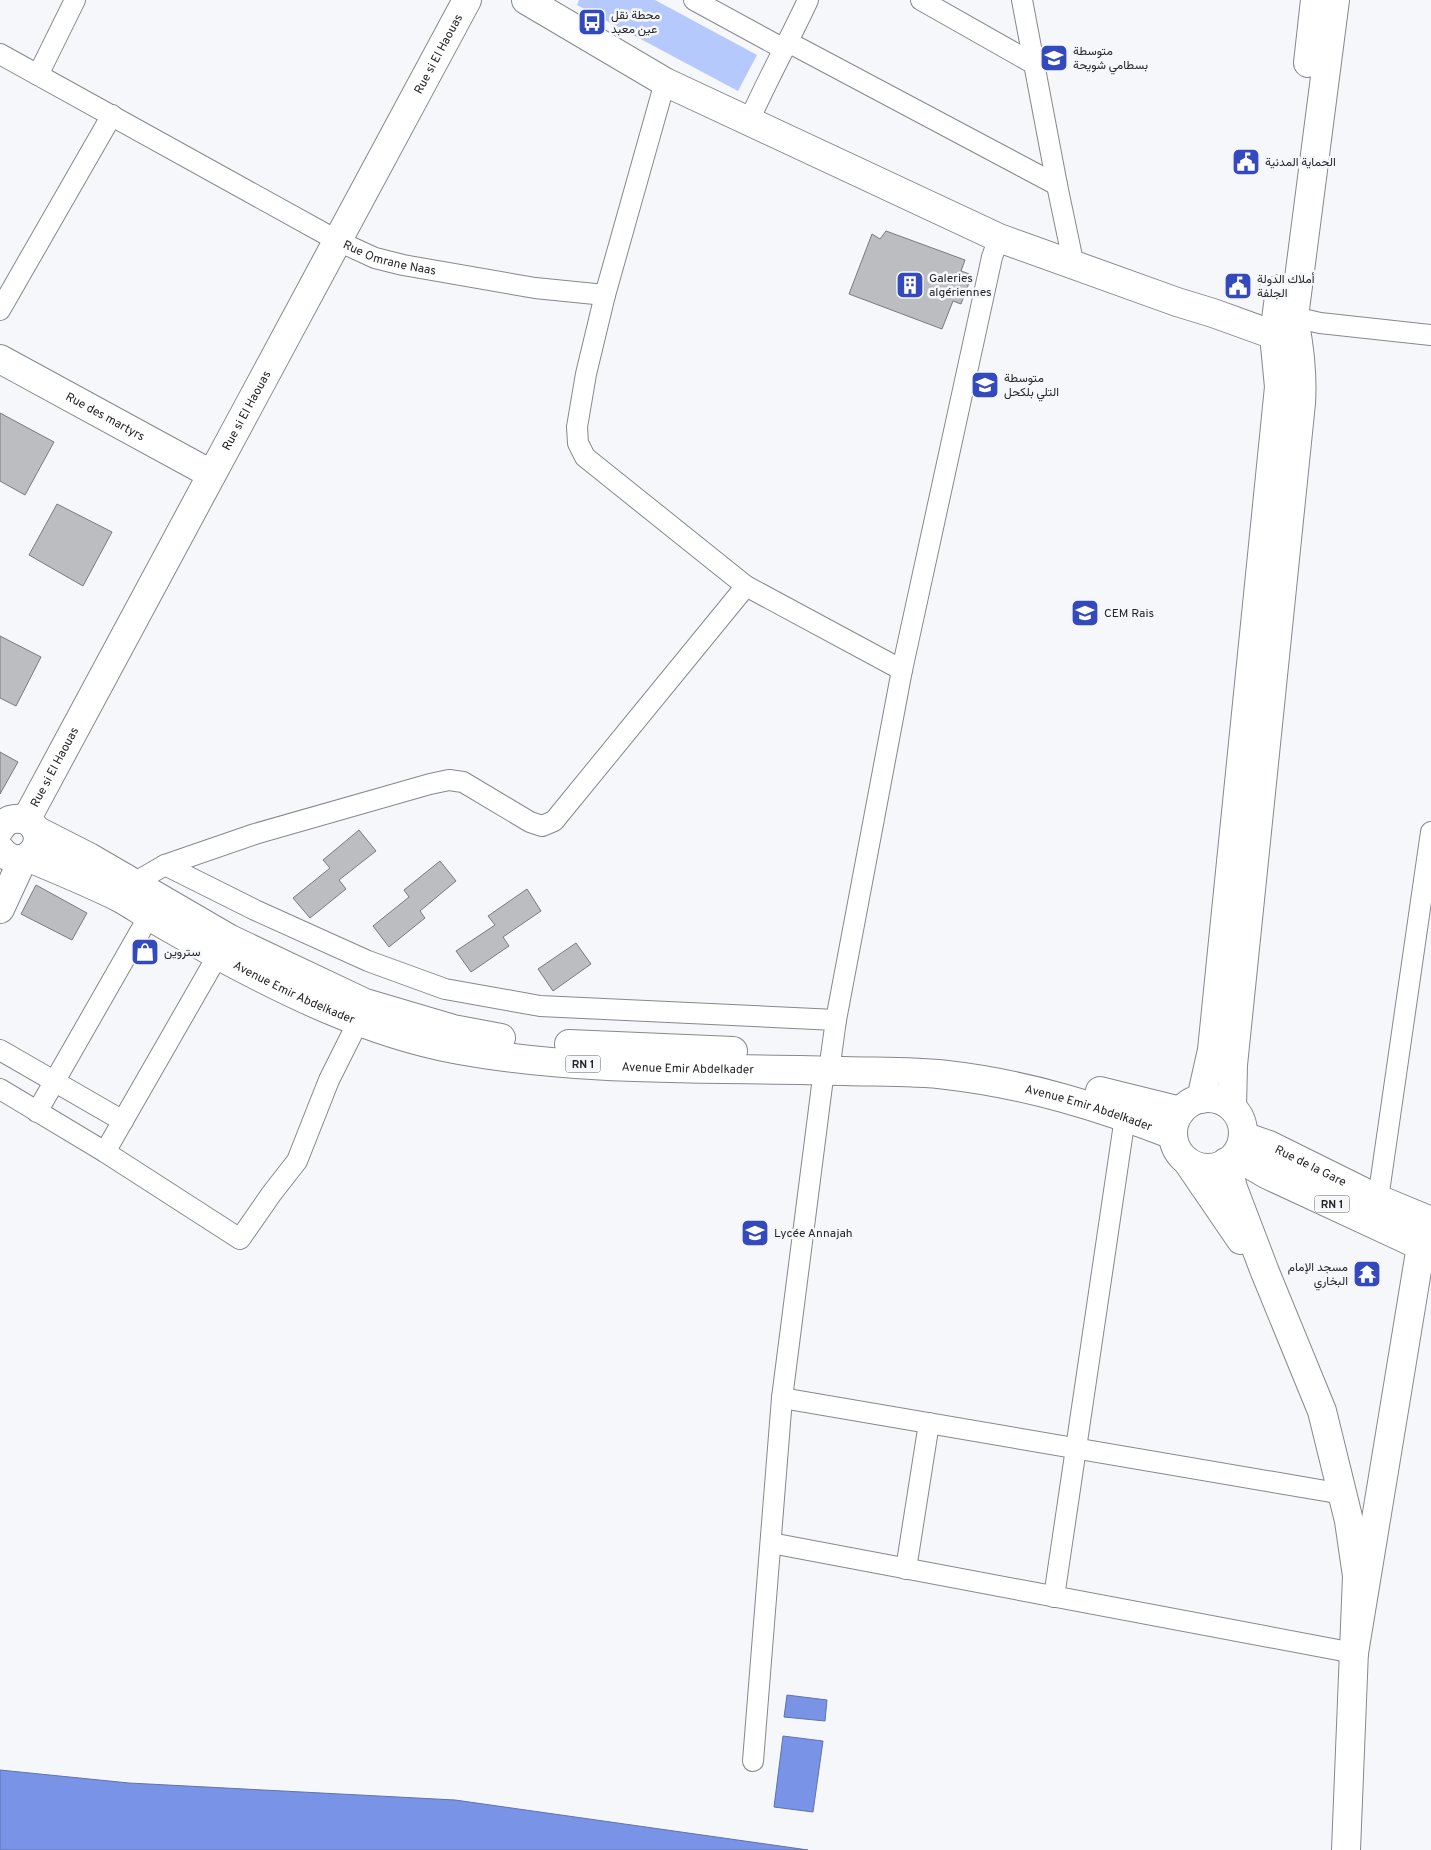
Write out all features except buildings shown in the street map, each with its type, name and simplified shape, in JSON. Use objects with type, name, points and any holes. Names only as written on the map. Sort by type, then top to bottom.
[{"type":"main road","name":"Rue si El Haouas","points":[[0,908],[10,853],[36,848],[38,843],[15,822],[211,474],[467,0]]},
{"type":"main road","points":[[526,0],[555,8],[665,82],[998,238],[1074,266],[1289,331]]},
{"type":"main road","points":[[1265,1272],[1187,1161],[1180,1154],[1185,1115],[1212,1050],[1279,386],[1289,331],[1324,11]]},
{"type":"main road","points":[[1232,1107],[1233,1065],[1303,382],[1289,331]]},
{"type":"main road","name":"Rue des martyrs","points":[[0,359],[211,474]]},
{"type":"main road","name":"Avenue Emir Abdelkader","points":[[15,822],[89,857],[129,892],[149,916],[218,955],[296,994],[358,1022],[411,1039],[452,1049],[500,1056],[577,1064],[674,1068],[924,1060],[1021,1070],[1185,1115]]},
{"type":"main road","name":"Avenue Emir Abdelkader","points":[[10,853],[75,877],[129,892],[365,1003],[453,1029],[509,1039],[828,1063],[946,1074],[1035,1090],[1125,1116],[1185,1115]]},
{"type":"main road","points":[[1185,1115],[1212,1098],[1223,1101],[1232,1107],[1242,1125],[1235,1151],[1233,1188],[1322,1411],[1349,1521],[1357,1576],[1346,1850]]},
{"type":"main road","name":"Rue de la Gare","points":[[1235,1151],[1269,1145],[1378,1199],[1431,1221]]},
{"type":"main road","points":[[1187,1161],[1196,1166],[1206,1168],[1217,1167],[1235,1151]]},
{"type":"main road","name":"Rue de la Gare","points":[[1235,1151],[1268,1175],[1426,1247]]},
{"type":"main road","points":[[1354,1653],[1426,1247]]},
{"type":"street","points":[[38,75],[75,0]]},
{"type":"street","points":[[694,0],[1057,185]]},
{"type":"street","points":[[749,121],[808,0]]},
{"type":"street","points":[[921,0],[1034,64]]},
{"type":"street","points":[[1022,0],[1074,266]]},
{"type":"street","name":"Rue Omrane Naas","points":[[0,54],[338,242],[375,258],[404,265],[535,288],[605,296]]},
{"type":"street","points":[[665,82],[605,296],[586,374],[576,427],[578,443],[585,457],[746,586],[902,670]]},
{"type":"street","points":[[0,310],[112,115]]},
{"type":"street","points":[[754,1761],[782,1398],[828,1063],[902,670],[992,257],[998,238]]},
{"type":"street","points":[[1289,331],[1320,322],[1431,335]]},
{"type":"street","points":[[129,892],[165,865],[255,834],[449,780],[463,782],[530,822],[542,826],[554,821],[746,586]]},
{"type":"street","points":[[1378,1199],[1431,832]]},
{"type":"street","points":[[165,865],[255,910],[368,961],[445,989],[540,1006],[836,1020]]},
{"type":"street","points":[[37,1112],[149,916]]},
{"type":"street","points":[[105,1152],[218,955]]},
{"type":"street","points":[[0,1090],[105,1152],[240,1239],[297,1160],[329,1080],[358,1022]]},
{"type":"street","points":[[0,1050],[123,1120]]},
{"type":"street","points":[[1054,1597],[1125,1116]]},
{"type":"street","points":[[782,1398],[1343,1494]]},
{"type":"street","points":[[906,1569],[928,1423]]},
{"type":"street","points":[[771,1544],[1354,1653]]},
{"type":"shaded area","points":[[579,0],[655,0],[757,55],[738,91],[577,5]]},
{"type":"shaded area","points":[[787,1695],[827,1700],[825,1721],[784,1717]]},
{"type":"shaded area","points":[[783,1736],[823,1741],[813,1812],[774,1807]]},
{"type":"shaded area","points":[[0,1770],[129,1783],[455,1800],[808,1850],[0,1850]]},
{"type":"place","name":"محطة نقل عين معبد","points":[[592,22]]},
{"type":"place","name":"متوسطة بسطامي شويحة","points":[[1054,58]]},
{"type":"place","name":"الحماية المدنية","points":[[1246,162]]},
{"type":"place","name":"Galeries algériennes","points":[[910,285]]},
{"type":"place","name":"أملاك الدولة الجلفة","points":[[1238,286]]},
{"type":"place","name":"متوسطة التلي بلكحل","points":[[985,385]]},
{"type":"place","name":"CEM Rais","points":[[1085,613]]},
{"type":"place","name":"ستروين","points":[[145,952]]},
{"type":"place","name":"Lycée Annajah","points":[[755,1233]]},
{"type":"place","name":"مسجد الإمام البخاري","points":[[1367,1274]]}]
